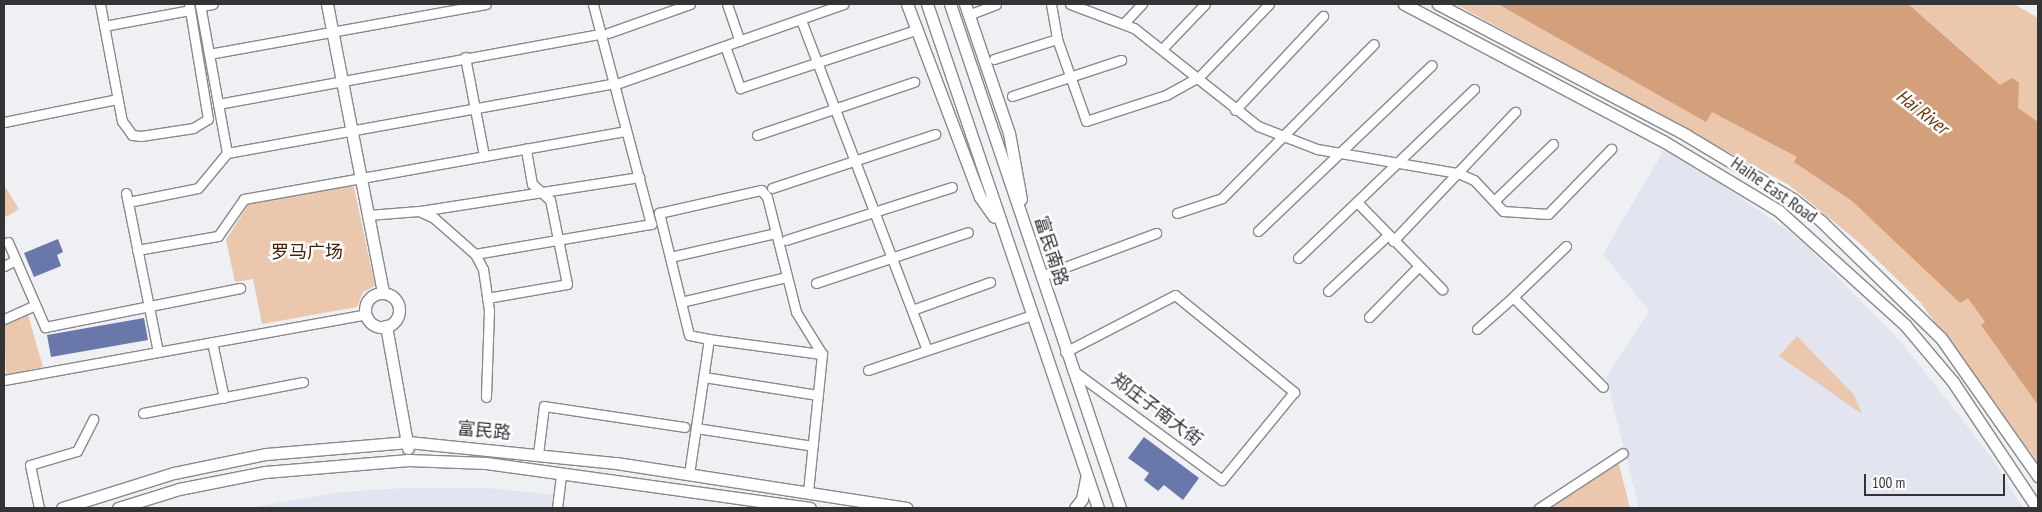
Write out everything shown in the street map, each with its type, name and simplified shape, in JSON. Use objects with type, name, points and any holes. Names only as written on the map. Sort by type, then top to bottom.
[{"type":"main road","points":[[327,4],[383,293],[398,306],[398,316],[386,326]]},
{"type":"main road","points":[[907,4],[915,30],[980,197],[1001,227]]},
{"type":"main road","points":[[927,4],[1001,227],[1098,508]]},
{"type":"main road","name":"富民南路","points":[[950,4],[1070,369],[1120,508]]},
{"type":"main road","points":[[965,4],[1009,133],[1021,218]]},
{"type":"main road","name":"Haihe East Road","points":[[1404,4],[1663,141],[1779,211],[1905,325],[1953,382],[2038,508]]},
{"type":"main road","name":"Haihe East Road","points":[[1438,4],[1686,135],[1793,199],[1822,222],[1941,338],[2038,476]]},
{"type":"main road","points":[[383,293],[369,299],[366,314],[371,323],[386,326]]},
{"type":"main road","points":[[386,326],[408,442],[408,460]]},
{"type":"main road","name":"富民路","points":[[62,508],[174,473],[266,454],[408,442],[538,454],[689,474],[907,508]]},
{"type":"main road","name":"富民路","points":[[118,508],[179,489],[265,472],[408,460],[562,473],[810,508]]},
{"type":"main road","points":[[1075,508],[1082,499],[1086,472]]},
{"type":"street","points":[[100,4],[104,26],[118,99],[122,121],[132,135],[193,128],[208,119],[190,7],[104,26]]},
{"type":"street","points":[[213,4],[200,5],[227,153]]},
{"type":"street","points":[[209,54],[332,30],[486,4]]},
{"type":"street","points":[[475,254],[651,224],[626,131],[604,34],[593,4]]},
{"type":"street","points":[[218,104],[342,79],[604,34],[690,4]]},
{"type":"street","points":[[727,4],[740,41]]},
{"type":"street","points":[[158,351],[127,198],[198,188],[227,153],[474,106],[615,83],[801,20],[842,4]]},
{"type":"street","points":[[968,16],[996,4]]},
{"type":"street","points":[[1051,4],[1057,38],[1086,121],[1166,95],[1199,77],[1269,4]]},
{"type":"street","points":[[1070,4],[1125,22],[1199,77],[1235,110],[1280,135],[1340,153],[1458,173],[1474,180],[1503,211],[1548,214],[1611,149]]},
{"type":"street","points":[[1125,22],[1142,4]]},
{"type":"street","points":[[1162,48],[1205,4]]},
{"type":"street","points":[[1235,110],[1324,16]]},
{"type":"street","points":[[801,20],[832,109],[893,257],[927,350]]},
{"type":"street","points":[[725,46],[740,88],[915,30]]},
{"type":"street","points":[[994,59],[1057,38]]},
{"type":"street","points":[[1177,213],[1222,198],[1280,135],[1374,44]]},
{"type":"street","points":[[465,57],[484,156]]},
{"type":"street","points":[[1012,96],[1121,60]]},
{"type":"street","points":[[1258,231],[1432,65]]},
{"type":"street","points":[[757,135],[914,82]]},
{"type":"street","points":[[1298,258],[1474,89]]},
{"type":"street","points":[[4,122],[118,99]]},
{"type":"street","points":[[1328,291],[1390,238],[1458,173],[1515,112]]},
{"type":"street","points":[[137,250],[218,236],[244,199],[626,131]]},
{"type":"street","points":[[772,188],[935,134]]},
{"type":"street","points":[[1494,201],[1553,144]]},
{"type":"street","points":[[487,298],[567,284],[550,200],[532,184],[526,148]]},
{"type":"street","points":[[368,215],[419,211],[639,177]]},
{"type":"street","points":[[786,240],[952,187]]},
{"type":"street","points":[[808,492],[822,354],[796,312],[767,196],[761,190],[659,214],[689,335],[822,354]]},
{"type":"street","points":[[1357,202],[1418,267],[1442,289]]},
{"type":"street","points":[[419,211],[475,254],[487,298],[486,397]]},
{"type":"street","points":[[816,283],[968,232]]},
{"type":"street","points":[[670,257],[776,233]]},
{"type":"street","points":[[1041,276],[1156,233]]},
{"type":"street","points":[[8,242],[45,327],[240,288]]},
{"type":"street","points":[[1477,329],[1566,246]]},
{"type":"street","points":[[4,266],[16,260]]},
{"type":"street","points":[[1369,317],[1418,267]]},
{"type":"street","points":[[681,302],[787,277]]},
{"type":"street","points":[[912,310],[990,282]]},
{"type":"street","name":"郑庄子南大街","points":[[1065,352],[1175,295],[1294,392],[1222,480],[1070,369]]},
{"type":"street","points":[[1513,297],[1603,387]]},
{"type":"street","points":[[4,319],[35,305]]},
{"type":"street","points":[[4,379],[366,314]]},
{"type":"street","points":[[868,370],[1032,315]]},
{"type":"street","points":[[689,474],[709,338]]},
{"type":"street","points":[[212,342],[224,398]]},
{"type":"street","points":[[704,377],[818,395]]},
{"type":"street","points":[[143,413],[303,382]]},
{"type":"street","points":[[538,454],[544,406],[684,427]]},
{"type":"street","points":[[39,508],[30,464],[78,451],[93,418]]},
{"type":"street","points":[[696,428],[813,446]]},
{"type":"street","points":[[1539,508],[1623,453]]},
{"type":"street","points":[[557,508],[562,473]]},
{"type":"shaded area","points":[[1664,150],[1726,187],[1801,240],[1903,344],[1992,458],[2023,508],[1639,508],[1606,377],[1649,311],[1603,254]]},
{"type":"shaded area","points":[[407,488],[488,488],[556,495],[555,508],[250,508],[341,492]]},
{"type":"green space","points":[[1455,4],[2014,4],[2038,18],[2038,463],[1920,302],[1862,245],[1789,185]]},
{"type":"green space","name":"罗马广场","points":[[353,183],[375,286],[363,292],[357,307],[262,324],[253,279],[235,282],[226,240],[250,202]]},
{"type":"green space","points":[[4,185],[19,209],[6,217],[4,214]]},
{"type":"green space","points":[[28,315],[43,367],[6,375],[4,324]]},
{"type":"green space","points":[[1797,336],[1854,395],[1862,414],[1779,356]]},
{"type":"green space","points":[[1618,461],[1630,508],[1550,508]]},
{"type":"water","name":"Hai River","points":[[1498,4],[1908,4],[2000,85],[2012,78],[2019,83],[2018,108],[2038,122],[2038,405],[1981,325],[1985,322],[1968,298],[1960,303],[1852,201],[1794,162],[1797,157],[1712,112],[1706,122]]},
{"type":"building","points":[[58,239],[63,252],[57,255],[61,266],[34,277],[24,253]]},
{"type":"building","points":[[144,318],[148,340],[51,357],[47,335]]},
{"type":"building","points":[[1144,437],[1199,478],[1183,500],[1164,485],[1158,491],[1144,480],[1149,473],[1128,458]]}]
